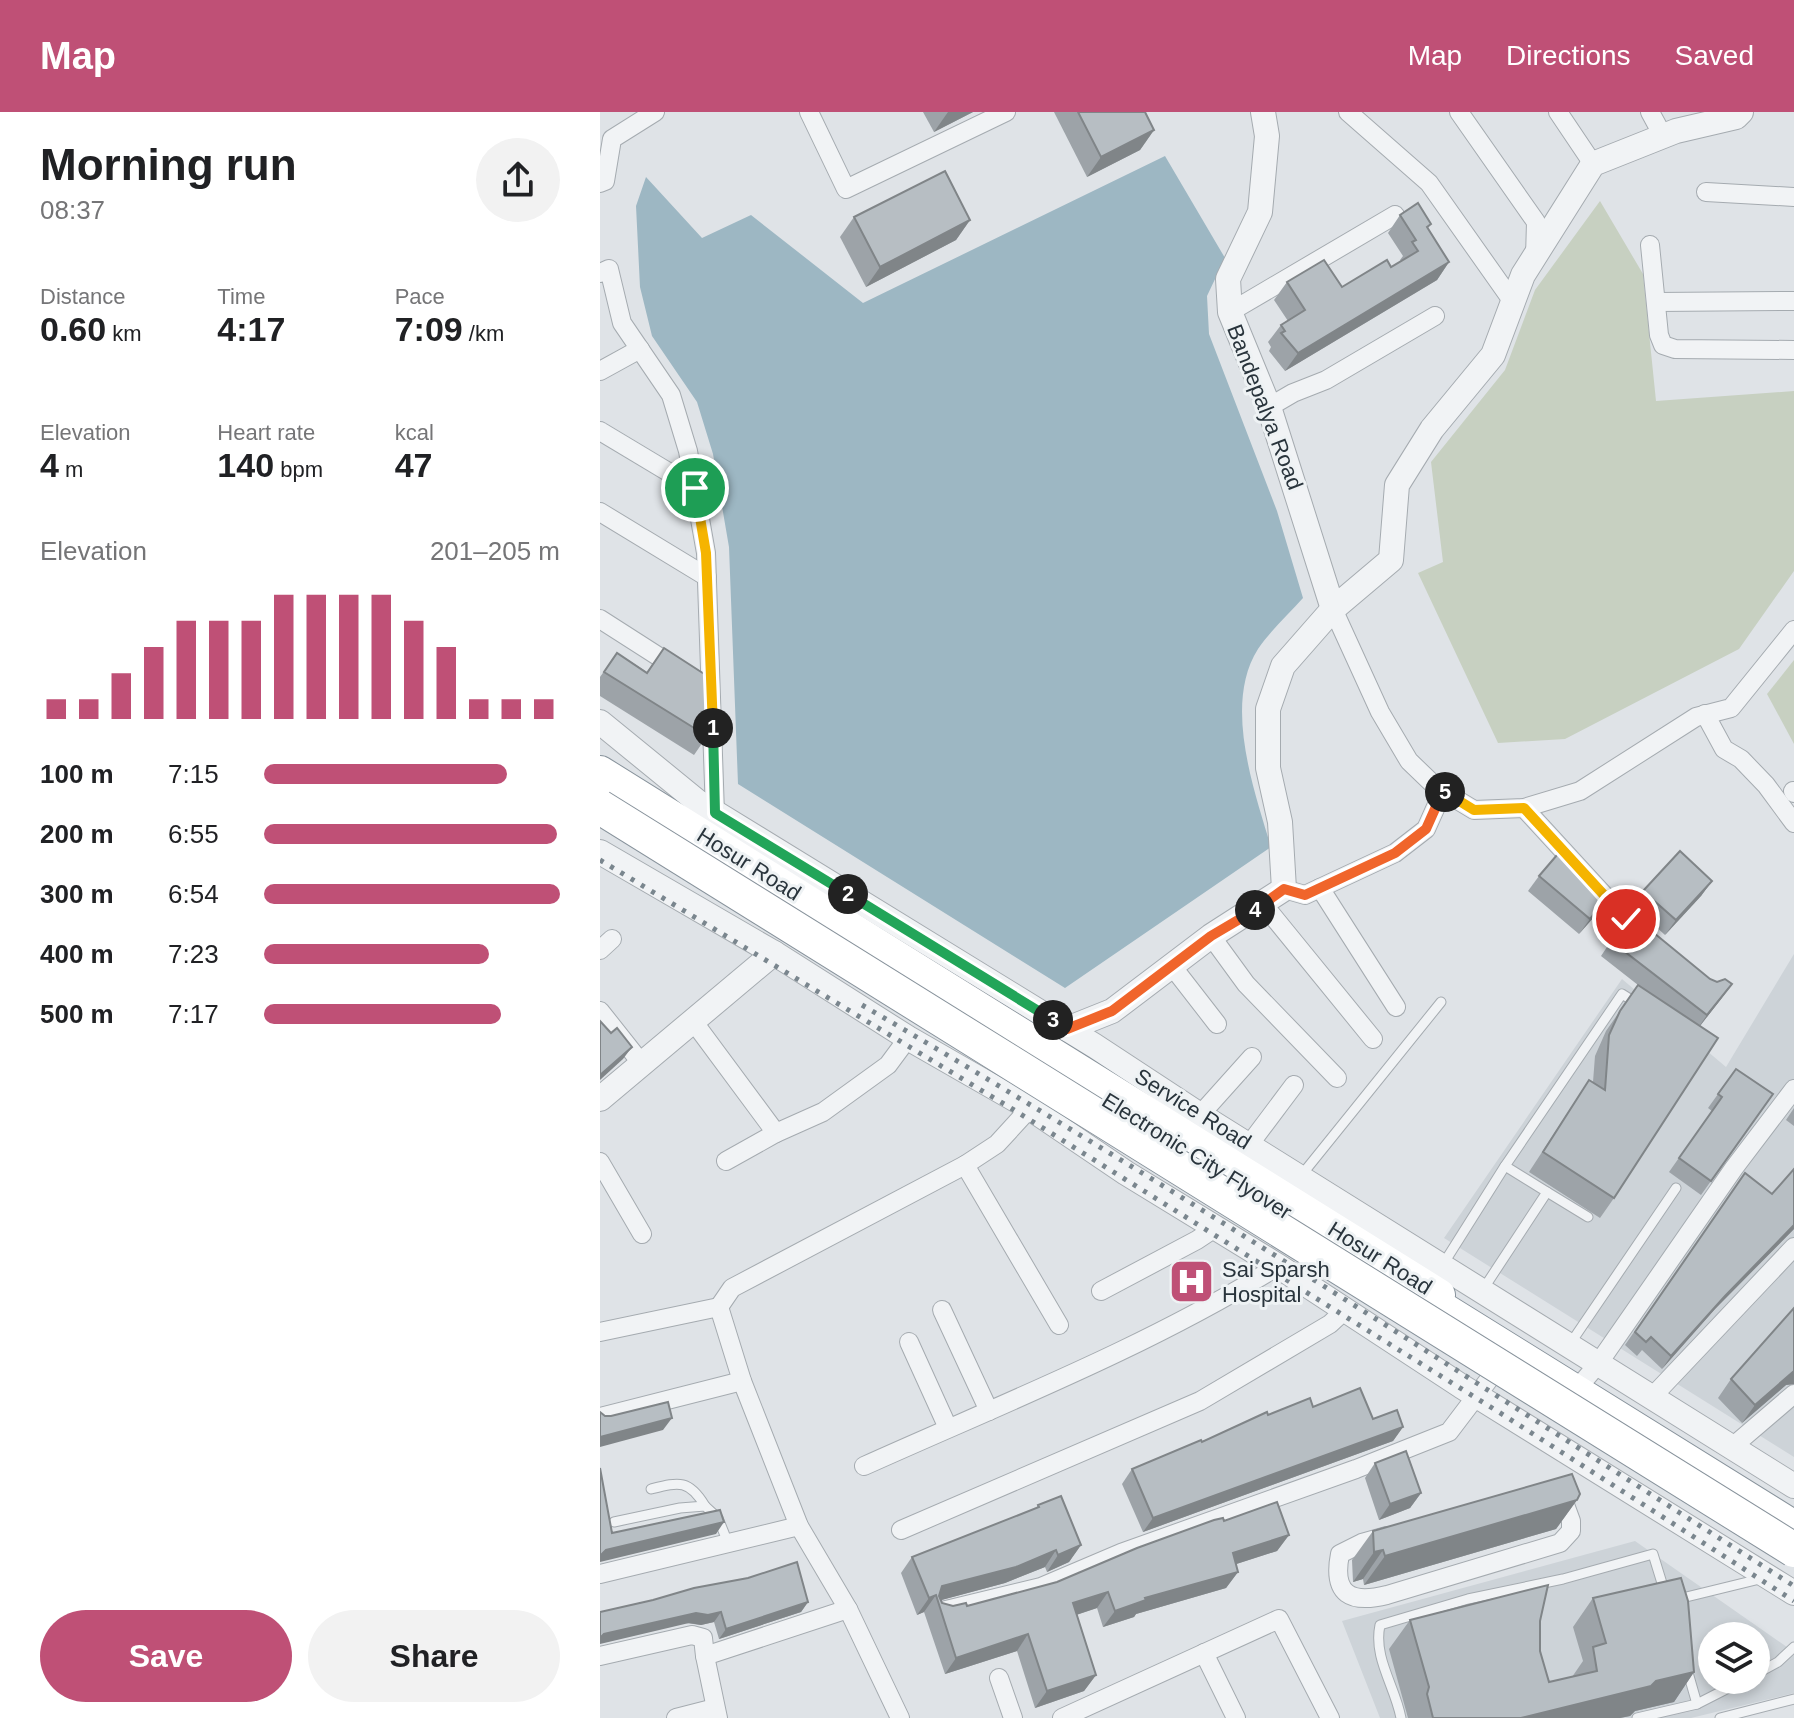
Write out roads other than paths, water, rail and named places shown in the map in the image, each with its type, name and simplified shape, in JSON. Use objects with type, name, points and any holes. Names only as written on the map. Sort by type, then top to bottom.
[{"type":"highway","name":"Hosur Road","points":[[600,772],[1060,1041],[1590,1374],[1794,1516]]},
{"type":"highway","name":"Electronic City Flyover","points":[[600,785],[1794,1528]]},
{"type":"highway","name":"Electronic City Flyover","points":[[600,807],[1794,1550]]},
{"type":"highway","name":"Hosur Road","points":[[600,822],[1483,1386],[1781,1571]]},
{"type":"highway","points":[[1029,1098],[1060,1041]]},
{"type":"street","points":[[600,183],[605,181],[612,139],[655,112]]},
{"type":"street","points":[[809,112],[846,189],[1006,112]]},
{"type":"street","name":"Bandepalya Road","points":[[1263,112],[1267,136],[1260,212],[1228,279],[1230,312],[1269,407],[1333,609]]},
{"type":"street","points":[[1348,112],[1429,183],[1513,302]]},
{"type":"street","points":[[1459,112],[1536,222],[1535,257]]},
{"type":"street","points":[[1558,112],[1593,164]]},
{"type":"street","points":[[1650,112],[1663,136]]},
{"type":"street","points":[[1284,889],[1280,822],[1268,768],[1268,709],[1283,666],[1333,609],[1391,560],[1397,485],[1432,429],[1493,355],[1523,275],[1593,164],[1707,117],[1736,117],[1741,112]]},
{"type":"street","points":[[1706,192],[1794,197]]},
{"type":"street","points":[[1230,312],[1395,215]]},
{"type":"street","points":[[1650,245],[1659,335],[1663,345],[1675,349],[1794,350]]},
{"type":"street","points":[[600,273],[609,269],[622,323],[671,395],[688,451],[706,553],[715,813]]},
{"type":"street","points":[[1656,302],[1794,301]]},
{"type":"street","points":[[1269,407],[1326,380],[1435,316]]},
{"type":"street","points":[[600,371],[640,349]]},
{"type":"street","points":[[600,431],[695,488]]},
{"type":"street","points":[[600,512],[707,577]]},
{"type":"street","points":[[1333,609],[1380,712],[1409,761],[1443,791],[1474,810],[1524,808],[1580,791],[1696,717],[1731,708],[1794,630]]},
{"type":"street","points":[[600,619],[711,690]]},
{"type":"street","points":[[1705,714],[1724,749],[1741,759],[1793,818]]},
{"type":"street","name":"Service Road","points":[[600,722],[698,802],[1060,1041],[1095,1046],[1569,1345],[1590,1374],[1652,1397],[1794,1486]]},
{"type":"street","points":[[1284,889],[1305,895],[1395,853],[1426,829],[1443,791]]},
{"type":"street","points":[[1524,808],[1626,919],[1661,947]]},
{"type":"street","name":"Hosur Road","points":[[601,855],[774,953],[908,1038],[1029,1098],[1126,1173],[1345,1310],[1483,1386],[1578,1459],[1781,1571],[1794,1593]]},
{"type":"street","points":[[1320,888],[1396,1007]]},
{"type":"street","points":[[1060,1041],[1112,1011],[1211,936],[1284,889]]},
{"type":"street","points":[[1263,904],[1373,1039]]},
{"type":"street","points":[[1211,936],[1246,984],[1337,1078]]},
{"type":"street","points":[[600,1099],[774,953]]},
{"type":"street","points":[[1172,966],[1217,1024]]},
{"type":"street","points":[[600,1011],[642,1064]]},
{"type":"street","points":[[1095,1046],[1112,1011]]},
{"type":"street","points":[[693,1021],[776,1133]]},
{"type":"street","points":[[726,1161],[776,1133],[823,1112],[888,1065],[908,1038]]},
{"type":"street","points":[[1200,1115],[1252,1057]]},
{"type":"street","points":[[1249,1145],[1294,1085]]},
{"type":"street","points":[[1590,1374],[1734,1168],[1794,1089]]},
{"type":"street","points":[[600,1332],[719,1307],[732,1288],[965,1165],[997,1144],[1029,1098]]},
{"type":"street","points":[[600,1162],[642,1234]]},
{"type":"street","points":[[965,1165],[1059,1325]]},
{"type":"street","points":[[1101,1291],[1215,1228]]},
{"type":"street","points":[[1652,1397],[1794,1247]]},
{"type":"street","points":[[864,1466],[1108,1359],[1217,1304],[1278,1266]]},
{"type":"street","points":[[719,1307],[742,1381],[799,1526],[848,1609],[900,1718]]},
{"type":"street","points":[[942,1310],[989,1411]]},
{"type":"street","points":[[901,1530],[1200,1401],[1330,1324],[1345,1310]]},
{"type":"street","points":[[909,1342],[948,1428]]},
{"type":"street","points":[[600,1417],[742,1381]]},
{"type":"street","points":[[939,1611],[1041,1587],[1121,1553],[1356,1469],[1449,1432],[1483,1386]]},
{"type":"street","points":[[1731,1448],[1794,1394]]},
{"type":"street","points":[[1408,1530],[1362,1543],[1340,1554],[1337,1570],[1341,1586],[1351,1598],[1365,1600],[1387,1595],[1560,1543],[1571,1531],[1571,1521],[1552,1491],[1578,1459]]},
{"type":"street","points":[[600,1574],[799,1526]]},
{"type":"street","points":[[705,1656],[848,1609]]},
{"type":"street","points":[[1062,1718],[1279,1619],[1330,1718]]},
{"type":"street","points":[[600,1656],[692,1635],[703,1638],[717,1713],[676,1718]]},
{"type":"street","points":[[1204,1653],[1236,1718]]},
{"type":"street","points":[[999,1678],[1013,1718]]},
{"type":"lane","points":[[1442,1266],[1505,1166],[1622,994],[1647,1008]]},
{"type":"lane","points":[[1300,1177],[1441,1002]]},
{"type":"lane","points":[[1505,1166],[1588,1217]]},
{"type":"lane","points":[[1569,1345],[1676,1188]]},
{"type":"lane","points":[[1482,1291],[1547,1192]]},
{"type":"lane","points":[[651,1489],[673,1483],[694,1489],[718,1518],[728,1543]]},
{"type":"lane","points":[[614,1522],[705,1506]]},
{"type":"lane","points":[[1401,1718],[1380,1656],[1377,1639],[1380,1625],[1468,1599],[1563,1579],[1653,1554],[1668,1601],[1781,1571]]},
{"type":"lane","points":[[1770,1666],[1794,1647]]},
{"type":"lane","points":[[1684,1660],[1697,1704]]},
{"type":"lane","points":[[1637,1718],[1697,1704],[1717,1694]]},
{"type":"lane","points":[[1720,1718],[1794,1699]]},
{"type":"water","points":[[1165,156],[1225,258],[1207,296],[1209,334],[1277,511],[1303,598],[1258,649],[1248,671],[1243,695],[1245,747],[1271,847],[1065,988],[738,784],[729,547],[713,454],[697,402],[652,336],[640,287],[636,206],[646,177],[702,238],[751,215],[863,303]]},
{"type":"railway","points":[[600,860],[1014,1110],[1505,1416],[1794,1601]]},
{"type":"railway","points":[[862,1005],[1215,1218],[1794,1586]]},
{"type":"place","name":"Sai Sparsh Hospital","points":[[1191,1282]]}]
